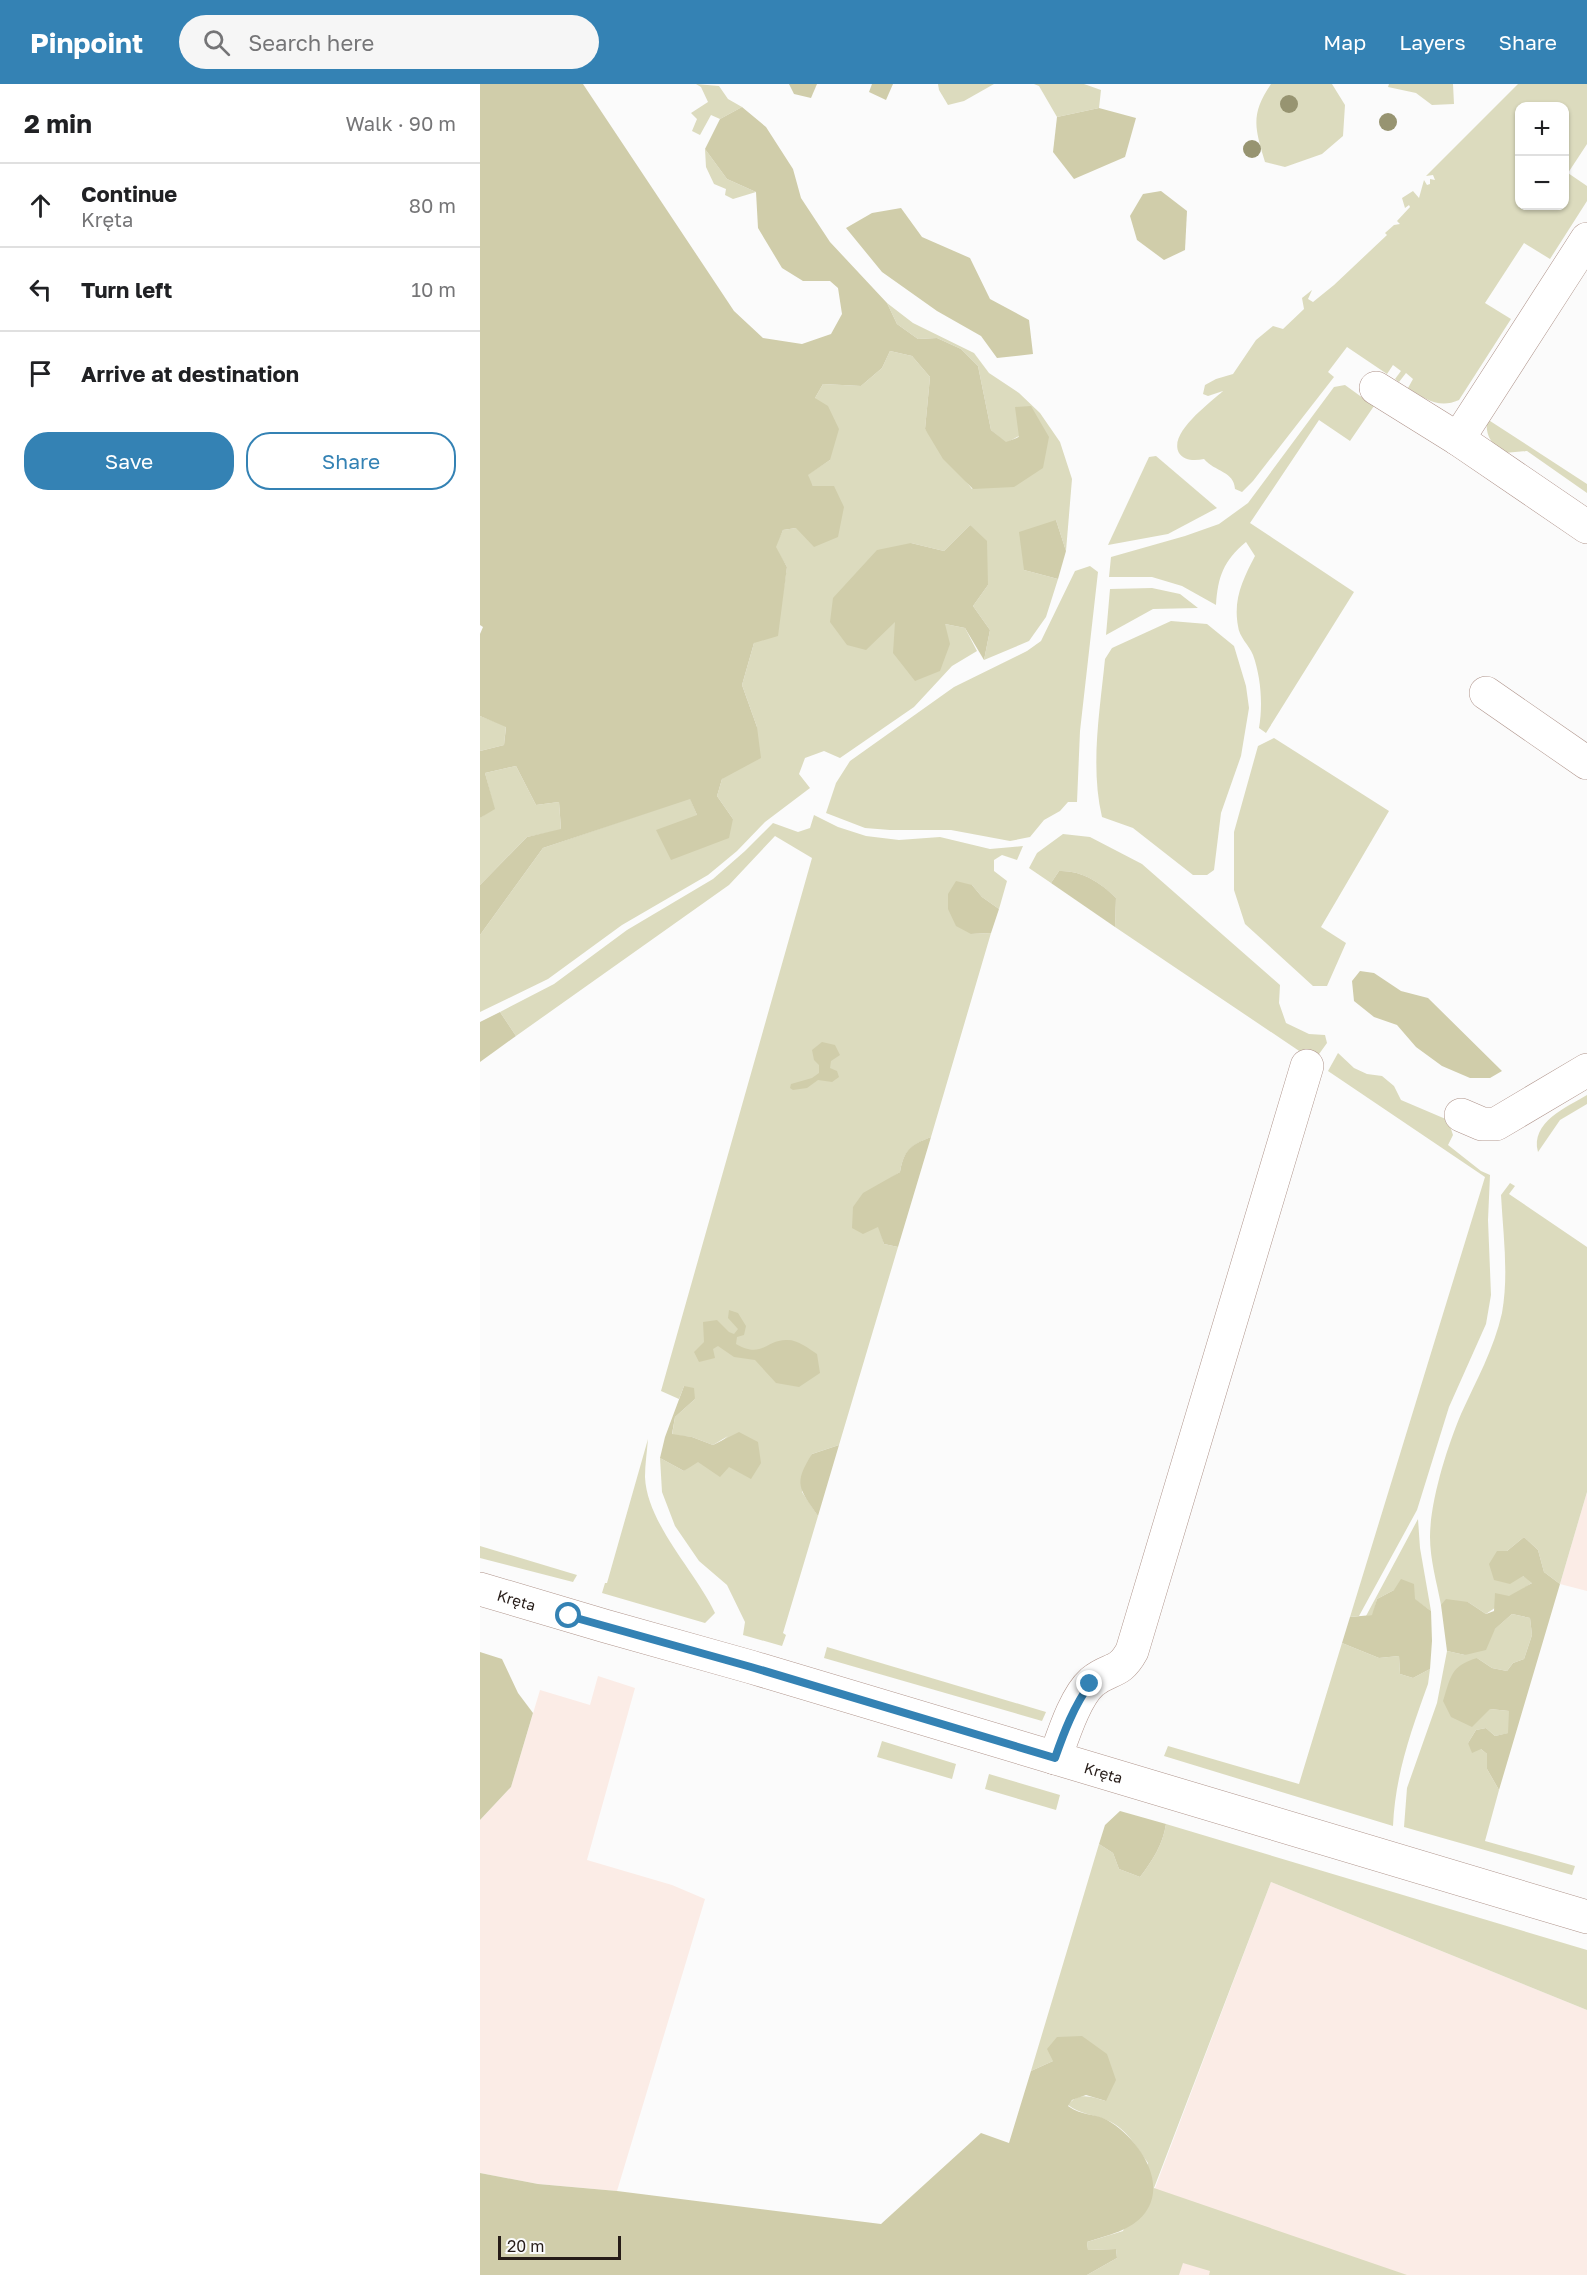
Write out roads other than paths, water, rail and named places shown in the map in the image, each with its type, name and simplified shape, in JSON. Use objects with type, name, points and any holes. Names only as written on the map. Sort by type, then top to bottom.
[{"type":"street","points":[[1458,439],[1587,239]]},
{"type":"street","points":[[1376,388],[1458,439],[1587,527]]},
{"type":"street","points":[[1486,693],[1587,763]]},
{"type":"street","points":[[1055,1758],[1062,1736],[1086,1689],[1103,1673],[1118,1669],[1132,1651],[1307,1066]]},
{"type":"street","points":[[1461,1115],[1482,1124],[1496,1124],[1587,1070]]},
{"type":"street","name":"Kręta","points":[[480,1589],[762,1670],[1587,1917]]}]
